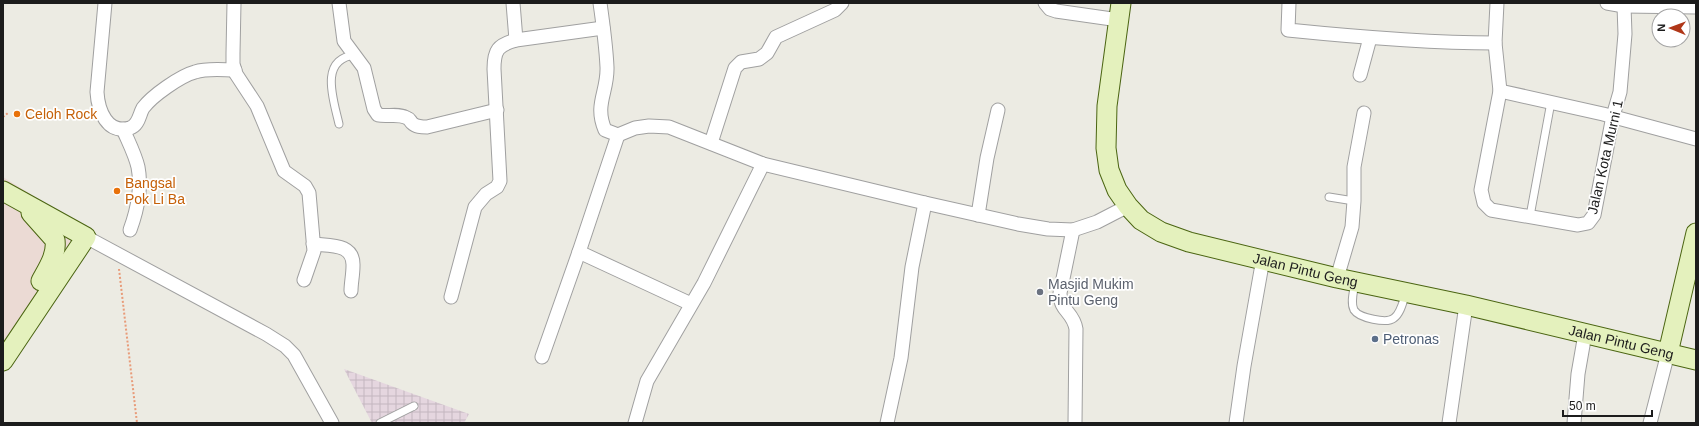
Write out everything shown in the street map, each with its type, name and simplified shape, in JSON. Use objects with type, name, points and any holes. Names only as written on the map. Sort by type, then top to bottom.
[{"type":"main road","name":"Jalan Pintu Geng","points":[[1120,12],[1107,106],[1106,148],[1109,170],[1117,190],[1128,206],[1141,220],[1161,232],[1189,242],[1336,278],[1466,305],[1696,360]]},
{"type":"main road","points":[[3,191],[80,234]]},
{"type":"main road","points":[[21,201],[55,240],[55,252],[41,281]]},
{"type":"main road","points":[[1668,353],[1696,233]]},
{"type":"main road","points":[[3,338],[41,281],[80,234]]},
{"type":"main road","points":[[3,361],[80,234]]},
{"type":"street","points":[[105,3],[97,92],[98,104],[106,122],[114,127],[123,129],[132,128],[137,123],[144,108],[167,86],[196,71],[235,70]]},
{"type":"street","points":[[234,3],[233,52],[235,70],[257,106],[284,171],[305,186],[309,193],[314,251],[312,259],[306,270],[304,280]]},
{"type":"street","points":[[339,3],[344,41],[364,68],[374,109],[378,115],[400,116],[408,118],[412,124],[419,127],[427,127],[496,110]]},
{"type":"street","points":[[513,3],[516,40]]},
{"type":"street","points":[[600,3],[607,69],[600,107],[601,120],[605,130],[618,135],[635,128],[650,126],[669,127],[763,164],[925,203],[1048,229],[1073,230],[1097,222],[1128,206]]},
{"type":"street","points":[[711,143],[735,68],[741,62],[759,58],[767,53],[776,37],[835,10],[842,3]]},
{"type":"street","points":[[1045,3],[1050,9],[1056,12],[1120,12]]},
{"type":"street","points":[[1289,3],[1288,30],[1370,38],[1454,43],[1495,43]]},
{"type":"street","points":[[1497,3],[1495,43],[1500,91],[1613,116],[1696,139]]},
{"type":"street","points":[[1608,3],[1624,6],[1696,7]]},
{"type":"street","name":"Jalan Kota Murni 1","points":[[1500,91],[1481,190],[1484,203],[1491,210],[1578,225],[1588,223],[1594,215],[1613,116],[1620,92],[1625,34],[1624,6]]},
{"type":"street","points":[[451,297],[475,207],[486,194],[497,187],[500,181],[495,55],[502,44],[516,40],[603,28]]},
{"type":"street","points":[[1360,75],[1370,38]]},
{"type":"street","points":[[978,214],[987,158],[998,110]]},
{"type":"street","points":[[1336,278],[1352,227],[1354,167],[1364,113]]},
{"type":"street","points":[[123,129],[138,167],[138,200],[135,217],[130,230]]},
{"type":"street","points":[[542,357],[618,135]]},
{"type":"street","points":[[635,423],[647,381],[704,283],[763,164]]},
{"type":"street","points":[[887,423],[901,358],[912,267],[925,203]]},
{"type":"street","points":[[1073,230],[1060,292],[1060,300],[1062,307],[1073,316],[1076,329],[1075,423]]},
{"type":"street","points":[[80,234],[266,334],[285,346],[294,355],[302,368],[332,423]]},
{"type":"street","points":[[313,244],[340,246],[347,249],[351,253],[353,266],[351,291]]},
{"type":"street","points":[[579,252],[691,304]]},
{"type":"street","points":[[1236,423],[1244,366],[1263,259]]},
{"type":"street","points":[[1449,423],[1466,305]]},
{"type":"street","points":[[1574,423],[1578,374],[1585,334]]},
{"type":"street","points":[[1650,423],[1668,353]]},
{"type":"lane","points":[[339,124],[331,88],[333,68],[346,56],[355,55]]},
{"type":"lane","points":[[1530,216],[1551,102]]},
{"type":"lane","points":[[1329,198],[1354,201]]},
{"type":"lane","points":[[1355,282],[1352,303],[1356,313],[1360,316],[1384,321],[1390,320],[1399,314],[1406,293]]},
{"type":"lane","points":[[381,423],[414,406]]},
{"type":"path","points":[[3,117],[9,112]]},
{"type":"path","points":[[117,254],[137,423]]},
{"type":"shaded area","points":[[3,177],[92,232],[3,371]]},
{"type":"shaded area","points":[[344,369],[469,414],[464,423],[372,423]]},
{"type":"place","name":"Celoh Rock","points":[[17,114]]},
{"type":"place","name":"Bangsal Pok Li Ba","points":[[117,191]]},
{"type":"place","name":"Masjid Mukim Pintu Geng","points":[[1040,292]]},
{"type":"place","name":"Petronas","points":[[1375,339]]}]
